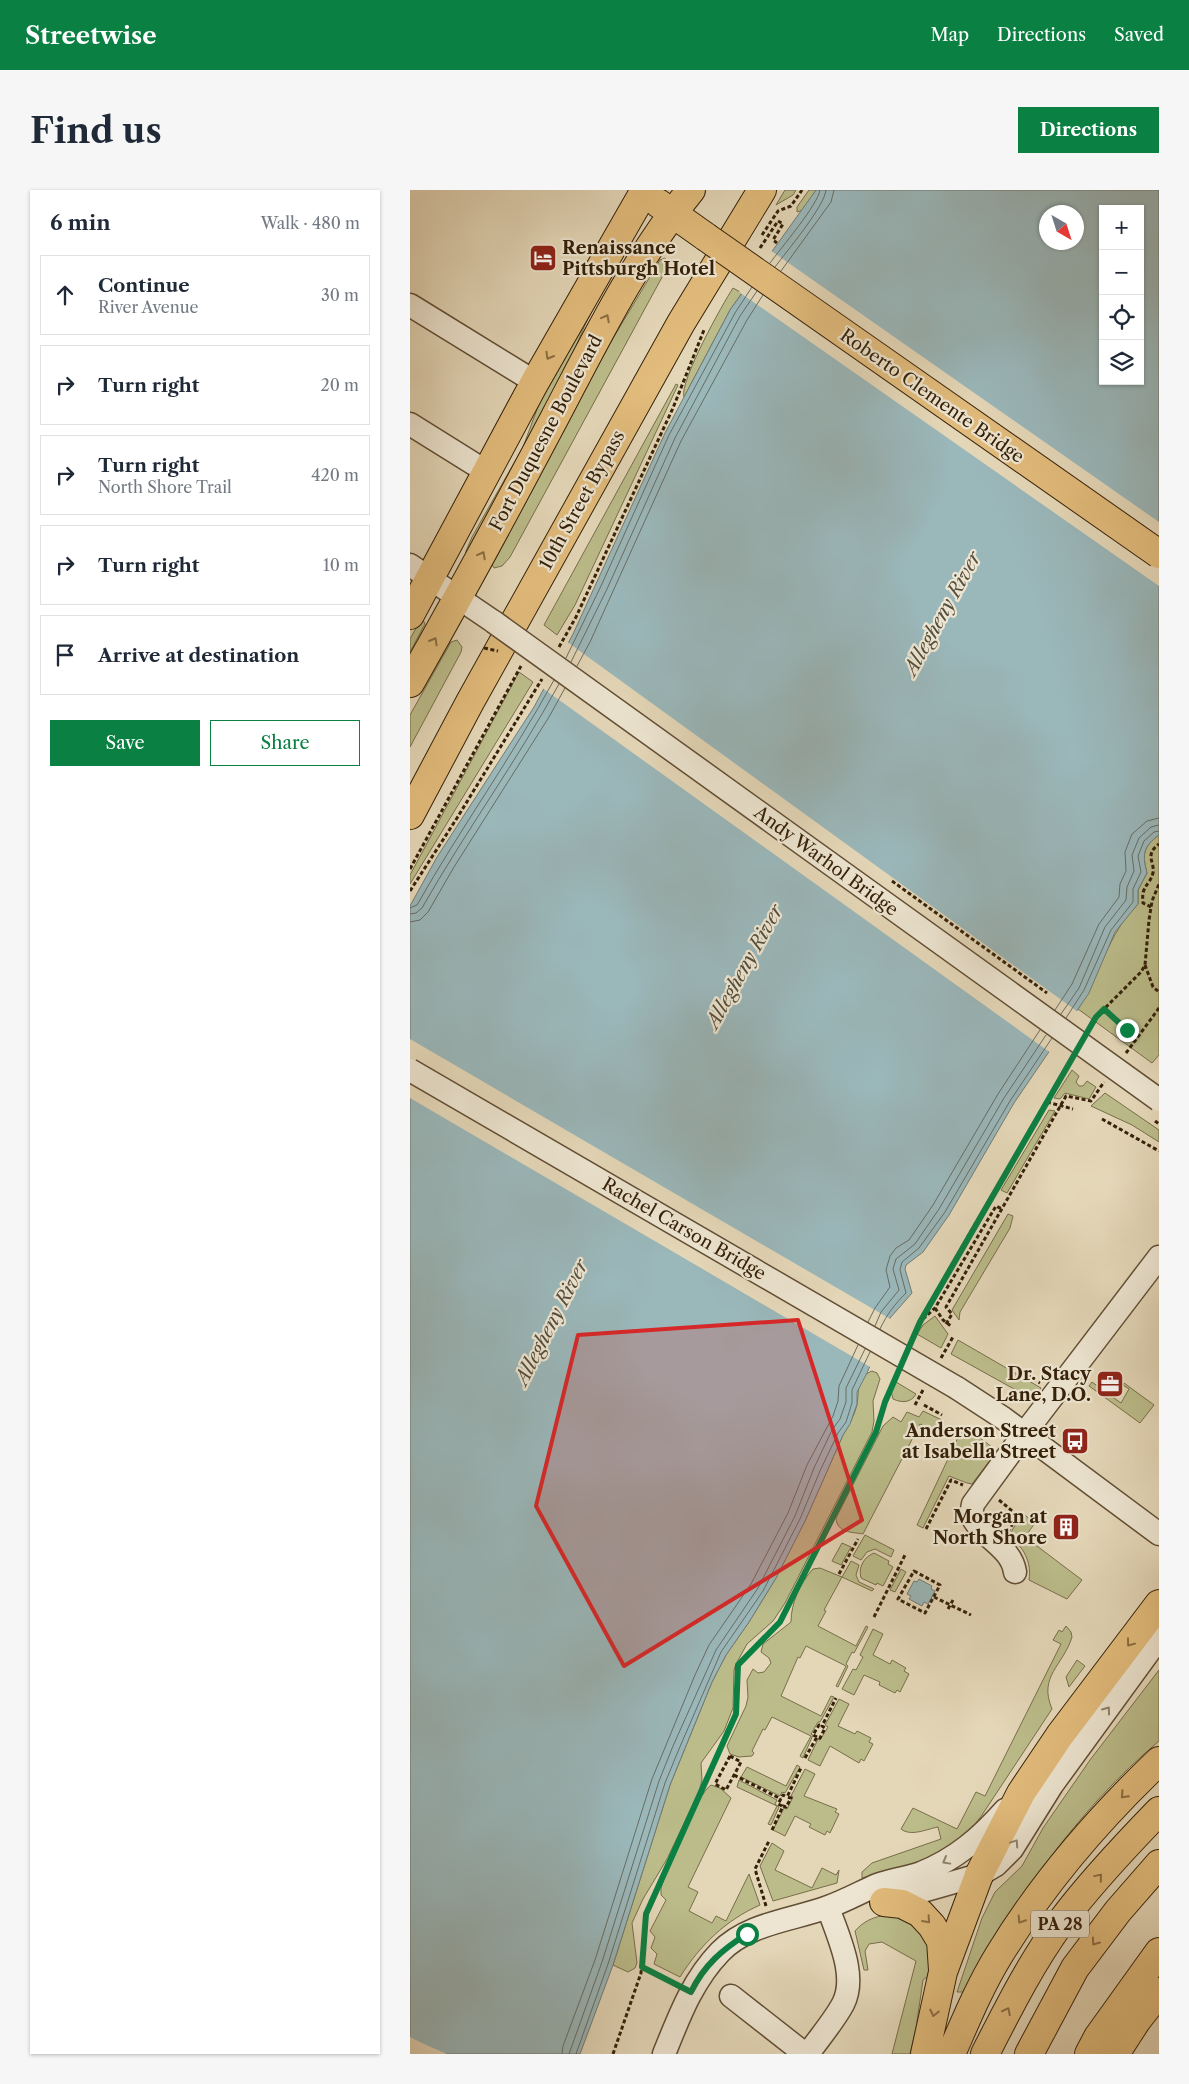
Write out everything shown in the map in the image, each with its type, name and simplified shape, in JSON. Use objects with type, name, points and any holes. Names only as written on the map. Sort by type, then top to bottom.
[{"type":"main road","name":"Fort Duquesne Boulevard","points":[[410,683],[458,598],[609,312],[657,233],[691,190]]},
{"type":"main road","name":"10th Street Bypass","points":[[410,815],[470,702],[680,323],[762,190]]},
{"type":"main road","name":"Fort Duquesne Boulevard","points":[[410,615],[420,572],[535,382],[642,191]]},
{"type":"main road","name":"Roberto Clemente Bridge","points":[[642,191],[1159,554]]},
{"type":"main road","points":[[924,2054],[943,1972],[979,1875],[1020,1793],[1060,1735],[1159,1604]]},
{"type":"main road","points":[[951,2054],[970,2009],[998,1956],[1029,1909],[1059,1868],[1095,1827],[1159,1761]]},
{"type":"main road","name":"PA 28","points":[[985,2054],[1016,1994],[1060,1923],[1122,1848],[1159,1811]]},
{"type":"main road","points":[[1029,2054],[1075,1968],[1118,1911],[1159,1864]]},
{"type":"main road","points":[[884,1902],[902,1904],[920,1913],[932,1926],[941,1941],[943,1972]]},
{"type":"main road","points":[[1089,2054],[1098,2038],[1159,1952]]},
{"type":"main road","points":[[1115,2054],[1137,2020],[1159,1992]]},
{"type":"street","points":[[410,305],[535,382]]},
{"type":"street","points":[[410,424],[474,464]]},
{"type":"street","name":"Andy Warhol Bridge","points":[[420,572],[494,622],[1157,1110]]},
{"type":"street","name":"Rachel Carson Bridge","points":[[410,1070],[983,1404],[1159,1534]]},
{"type":"street","points":[[1015,1572],[1010,1558],[977,1526],[971,1515],[974,1504],[1024,1434],[1159,1257]]},
{"type":"street","points":[[664,2054],[698,1977],[722,1950],[747,1934],[785,1919],[828,1908],[884,1902],[979,1875],[996,1865],[1012,1849],[1052,1785],[1159,1638]]},
{"type":"street","points":[[828,1908],[879,1884],[919,1873],[947,1861],[982,1836],[1020,1793]]},
{"type":"street","points":[[731,1996],[806,2054],[844,2002],[848,1980],[844,1956],[828,1908]]},
{"type":"path","points":[[757,243],[778,211],[791,206],[802,190]]},
{"type":"path","points":[[759,248],[778,221],[784,224],[772,240],[777,243]]},
{"type":"path","points":[[558,649],[576,617],[673,408],[708,322]]},
{"type":"path","points":[[410,869],[520,666]]},
{"type":"path","points":[[410,891],[458,818],[545,674]]},
{"type":"path","points":[[1151,907],[1143,903],[1142,892],[1153,872],[1151,856],[1155,847],[1159,844]]},
{"type":"path","points":[[1087,1034],[1096,1017],[1141,972],[1144,965],[1151,907],[1159,884]]},
{"type":"path","points":[[1144,965],[1153,986],[1159,992]]},
{"type":"path","points":[[1104,1009],[1137,1037],[1159,1008]]},
{"type":"path","points":[[908,1349],[920,1322],[970,1233],[1077,1051]]},
{"type":"path","points":[[1047,1102],[1073,1109]]},
{"type":"path","points":[[946,1324],[952,1314],[946,1307],[1060,1106]]},
{"type":"path","points":[[1157,1110],[1159,1124]]},
{"type":"path","points":[[1102,1119],[1159,1151]]},
{"type":"path","points":[[920,1322],[935,1308],[996,1206],[1002,1209]]},
{"type":"path","points":[[935,1308],[946,1324],[951,1326]]},
{"type":"path","points":[[613,2054],[642,1967],[646,1914],[736,1714],[738,1665],[780,1622],[876,1432],[885,1402],[900,1366]]},
{"type":"path","points":[[1022,1372],[1047,1388]]},
{"type":"path","points":[[924,1405],[942,1415]]},
{"type":"path","points":[[997,1493],[1000,1503],[1017,1515],[1006,1536]]},
{"type":"path","points":[[840,1574],[858,1540]]},
{"type":"path","points":[[874,1616],[906,1554]]},
{"type":"path","points":[[914,1571],[940,1585],[934,1597],[925,1613],[898,1599],[914,1571]]},
{"type":"path","points":[[934,1597],[949,1607],[971,1615]]},
{"type":"path","points":[[949,1607],[953,1600]]},
{"type":"path","points":[[817,1736],[814,1735],[819,1725],[822,1726],[836,1698]]},
{"type":"path","points":[[817,1736],[820,1738],[825,1728],[822,1726]]},
{"type":"path","points":[[805,1758],[817,1736]]},
{"type":"path","points":[[730,1756],[741,1762],[734,1775],[726,1790],[715,1784],[730,1756]]},
{"type":"path","points":[[713,1766],[722,1771]]},
{"type":"path","points":[[787,1796],[801,1768]]},
{"type":"path","points":[[734,1775],[781,1799]]},
{"type":"path","points":[[772,1830],[783,1806],[786,1807],[791,1798],[783,1794],[778,1804],[783,1806]]},
{"type":"path","points":[[766,1906],[755,1869],[769,1841]]},
{"type":"path","points":[[642,1967],[691,1992]]},
{"type":"highlighted area","points":[[798,1320],[862,1520],[624,1666],[536,1506],[578,1335]]},
{"type":"green space","points":[[785,190],[796,190],[793,195],[776,205]]},
{"type":"green space","points":[[809,190],[816,190],[803,210],[797,212],[797,207]]},
{"type":"green space","points":[[634,236],[589,318],[574,352],[569,369],[466,554],[472,537],[523,447],[542,396]]},
{"type":"green space","points":[[665,258],[668,261],[667,268],[510,557],[502,566],[494,568],[491,563],[612,340],[660,260]]},
{"type":"green space","points":[[733,288],[742,293],[730,310],[684,397],[684,389],[695,360],[720,309]]},
{"type":"green space","points":[[676,384],[678,385],[575,605],[557,635],[544,625]]},
{"type":"green space","points":[[423,620],[425,624],[410,652],[410,639],[420,621]]},
{"type":"green space","points":[[457,640],[462,647],[461,652],[410,747],[410,715],[451,642]]},
{"type":"green space","points":[[519,672],[533,682],[410,884],[410,875]]},
{"type":"green space","points":[[1159,835],[1159,1055],[1152,1063],[1078,1009],[1119,928],[1138,904],[1138,890],[1147,873],[1145,851],[1150,843]]},
{"type":"green space","points":[[1072,1070],[1079,1076],[1076,1082],[1079,1086],[1083,1086],[1087,1081],[1096,1087],[1089,1099],[1065,1093],[1060,1099],[1054,1098]]},
{"type":"green space","points":[[1105,1093],[1159,1130],[1159,1142],[1132,1125],[1091,1106]]},
{"type":"green space","points":[[1049,1110],[1055,1111],[1007,1193],[1001,1190]]},
{"type":"green space","points":[[1008,1214],[1013,1216],[1010,1228],[960,1312],[959,1320],[952,1310]]},
{"type":"green space","points":[[935,1316],[948,1334],[941,1348],[917,1334],[923,1325]]},
{"type":"green space","points":[[958,1340],[1041,1388],[1032,1399],[951,1354]]},
{"type":"green space","points":[[872,1371],[877,1373],[880,1379],[873,1401],[874,1421],[872,1432],[785,1603],[773,1621],[747,1644],[736,1664],[734,1670],[733,1708],[724,1731],[701,1763],[702,1780],[699,1792],[667,1859],[643,1899],[632,1923],[637,1963],[635,1968],[628,1972],[613,1965],[670,1785],[712,1682],[726,1655],[776,1578],[805,1521],[843,1435],[853,1417],[861,1381],[863,1377]]},
{"type":"green space","points":[[896,1382],[916,1394],[914,1397],[906,1401],[893,1399],[891,1390]]},
{"type":"green space","points":[[1092,1382],[1121,1403],[1129,1389],[1123,1385],[1124,1383],[1154,1405],[1140,1423],[1089,1386]]},
{"type":"green space","points":[[923,1411],[944,1421],[939,1433],[920,1424],[863,1534],[850,1532],[839,1527],[836,1518],[883,1426],[893,1417],[901,1422],[907,1412],[919,1417]]},
{"type":"green space","points":[[962,1429],[976,1435],[997,1451],[972,1484],[949,1476],[923,1528],[917,1525]]},
{"type":"green space","points":[[1022,1513],[1035,1523],[1025,1537],[1082,1580],[1067,1599],[1029,1580],[1028,1561],[1022,1550],[1009,1536]]},
{"type":"green space","points":[[865,1535],[894,1550],[891,1557],[875,1549],[867,1552],[861,1560],[853,1556]]},
{"type":"green space","points":[[842,1543],[851,1547],[841,1565],[832,1561]]},
{"type":"green space","points":[[874,1553],[889,1561],[888,1564],[893,1567],[883,1586],[861,1578],[860,1570],[863,1563],[867,1557]]},
{"type":"green space","points":[[851,1561],[859,1565],[856,1575],[859,1582],[874,1589],[872,1591],[842,1577]]},
{"type":"green space","points":[[820,1568],[842,1577],[824,1610],[826,1611],[818,1626],[856,1646],[866,1626],[868,1627],[846,1664],[848,1666],[838,1687],[836,1686],[846,1666],[806,1646],[800,1658],[798,1657],[781,1696],[821,1716],[831,1696],[834,1697],[811,1734],[813,1735],[803,1758],[800,1756],[811,1736],[772,1717],[765,1730],[763,1729],[752,1751],[754,1753],[752,1756],[739,1757],[730,1754],[727,1746],[746,1706],[748,1697],[747,1680],[753,1669],[758,1673],[764,1672],[771,1663],[769,1658],[761,1652],[763,1644],[791,1622],[797,1594],[813,1569]]},
{"type":"green space","points":[[901,1569],[906,1572],[895,1592],[890,1590]]},
{"type":"green space","points":[[1066,1626],[1071,1632],[1072,1637],[1050,1679],[1048,1698],[1052,1709],[970,1831],[952,1847],[917,1863],[862,1878],[862,1872],[872,1863],[941,1839],[938,1827],[914,1832],[901,1829],[913,1808],[957,1829],[976,1792],[985,1796],[1061,1644],[1053,1640],[1059,1630],[1062,1632]]},
{"type":"green space","points":[[873,1629],[883,1634],[873,1655],[890,1664],[892,1660],[906,1668],[904,1671],[909,1674],[900,1692],[897,1690],[895,1693],[879,1685],[880,1682],[864,1675],[854,1695],[842,1689],[853,1669],[856,1670],[863,1657],[860,1655]]},
{"type":"green space","points":[[1077,1660],[1085,1666],[1069,1687],[1066,1677]]},
{"type":"green space","points":[[1159,1670],[1159,1741],[1129,1768],[1075,1826],[1027,1890],[964,1992],[957,1992],[982,1918],[995,1892],[1022,1866],[1043,1828],[1090,1760]]},
{"type":"green space","points":[[839,1699],[849,1704],[838,1726],[855,1734],[857,1731],[871,1738],[869,1742],[873,1744],[864,1761],[861,1759],[859,1763],[830,1746],[820,1766],[808,1760],[818,1739],[820,1740],[828,1727],[825,1725]]},
{"type":"green space","points":[[797,1765],[800,1767],[785,1793],[782,1792],[780,1796],[741,1777],[747,1767],[786,1786]]},
{"type":"green space","points":[[805,1769],[815,1774],[804,1796],[837,1809],[835,1812],[839,1814],[830,1833],[827,1831],[825,1835],[809,1827],[811,1824],[795,1816],[785,1836],[773,1830],[784,1808],[787,1809],[793,1797],[791,1796]]},
{"type":"green space","points":[[739,1780],[777,1800],[775,1804],[779,1807],[771,1825],[768,1824],[777,1806],[737,1787]]},
{"type":"green space","points":[[711,1785],[720,1788],[731,1798],[688,1887],[698,1892],[689,1911],[712,1923],[716,1916],[726,1921],[749,1874],[760,1905],[736,1918],[705,1944],[680,1977],[654,1964],[657,1954],[651,1948],[655,1937],[650,1931],[666,1900],[661,1895],[665,1876],[699,1800]]},
{"type":"green space","points":[[772,1843],[784,1851],[775,1870],[812,1888],[822,1868],[836,1875],[839,1870],[837,1883],[773,1901],[760,1866]]},
{"type":"green space","points":[[905,1913],[932,1935],[934,1971],[923,1980],[910,2054],[892,2054],[916,1961],[882,1942],[869,1944],[865,1951],[868,1970],[864,1970],[855,1931],[872,1919],[884,1915]]},
{"type":"water","name":"Allegheny River","points":[[816,190],[1159,190],[1159,835],[1150,843],[1145,851],[1147,873],[1138,890],[1138,904],[1115,932],[1089,993],[1014,1103],[949,1215],[923,1252],[906,1265],[905,1269],[912,1293],[890,1318],[857,1392],[857,1404],[850,1424],[843,1435],[805,1521],[776,1578],[726,1655],[712,1682],[670,1785],[613,1965],[580,2054],[410,2054],[410,906],[437,857],[534,707],[573,634],[665,433],[730,310]]},
{"type":"water","points":[[919,1579],[932,1586],[931,1589],[935,1591],[928,1604],[924,1602],[922,1606],[909,1599],[911,1596],[907,1594],[914,1581],[917,1582]]},
{"type":"pier","points":[[770,250],[1159,522],[1159,586],[739,292]]},
{"type":"pier","points":[[566,641],[1078,1012],[1051,1053],[541,687]]},
{"type":"pier","points":[[410,1039],[892,1320],[872,1368],[410,1098]]},
{"type":"pier","points":[[410,2037],[426,2045],[447,2054],[410,2054]]},
{"type":"place","name":"Renaissance Pittsburgh Hotel","points":[[543,258]]},
{"type":"place","name":"Dr. Stacy Lane, D.O.","points":[[1110,1384]]},
{"type":"place","name":"Anderson Street at Isabella Street","points":[[1075,1441]]},
{"type":"place","name":"Morgan at North Shore","points":[[1066,1527]]},
{"type":"route","points":[[747,1934],[722,1950],[698,1977],[691,1992],[642,1967],[646,1914],[736,1714],[738,1665],[780,1622],[876,1432],[885,1402],[920,1322],[1096,1017],[1104,1009],[1114,1016],[1127,1030]]}]
